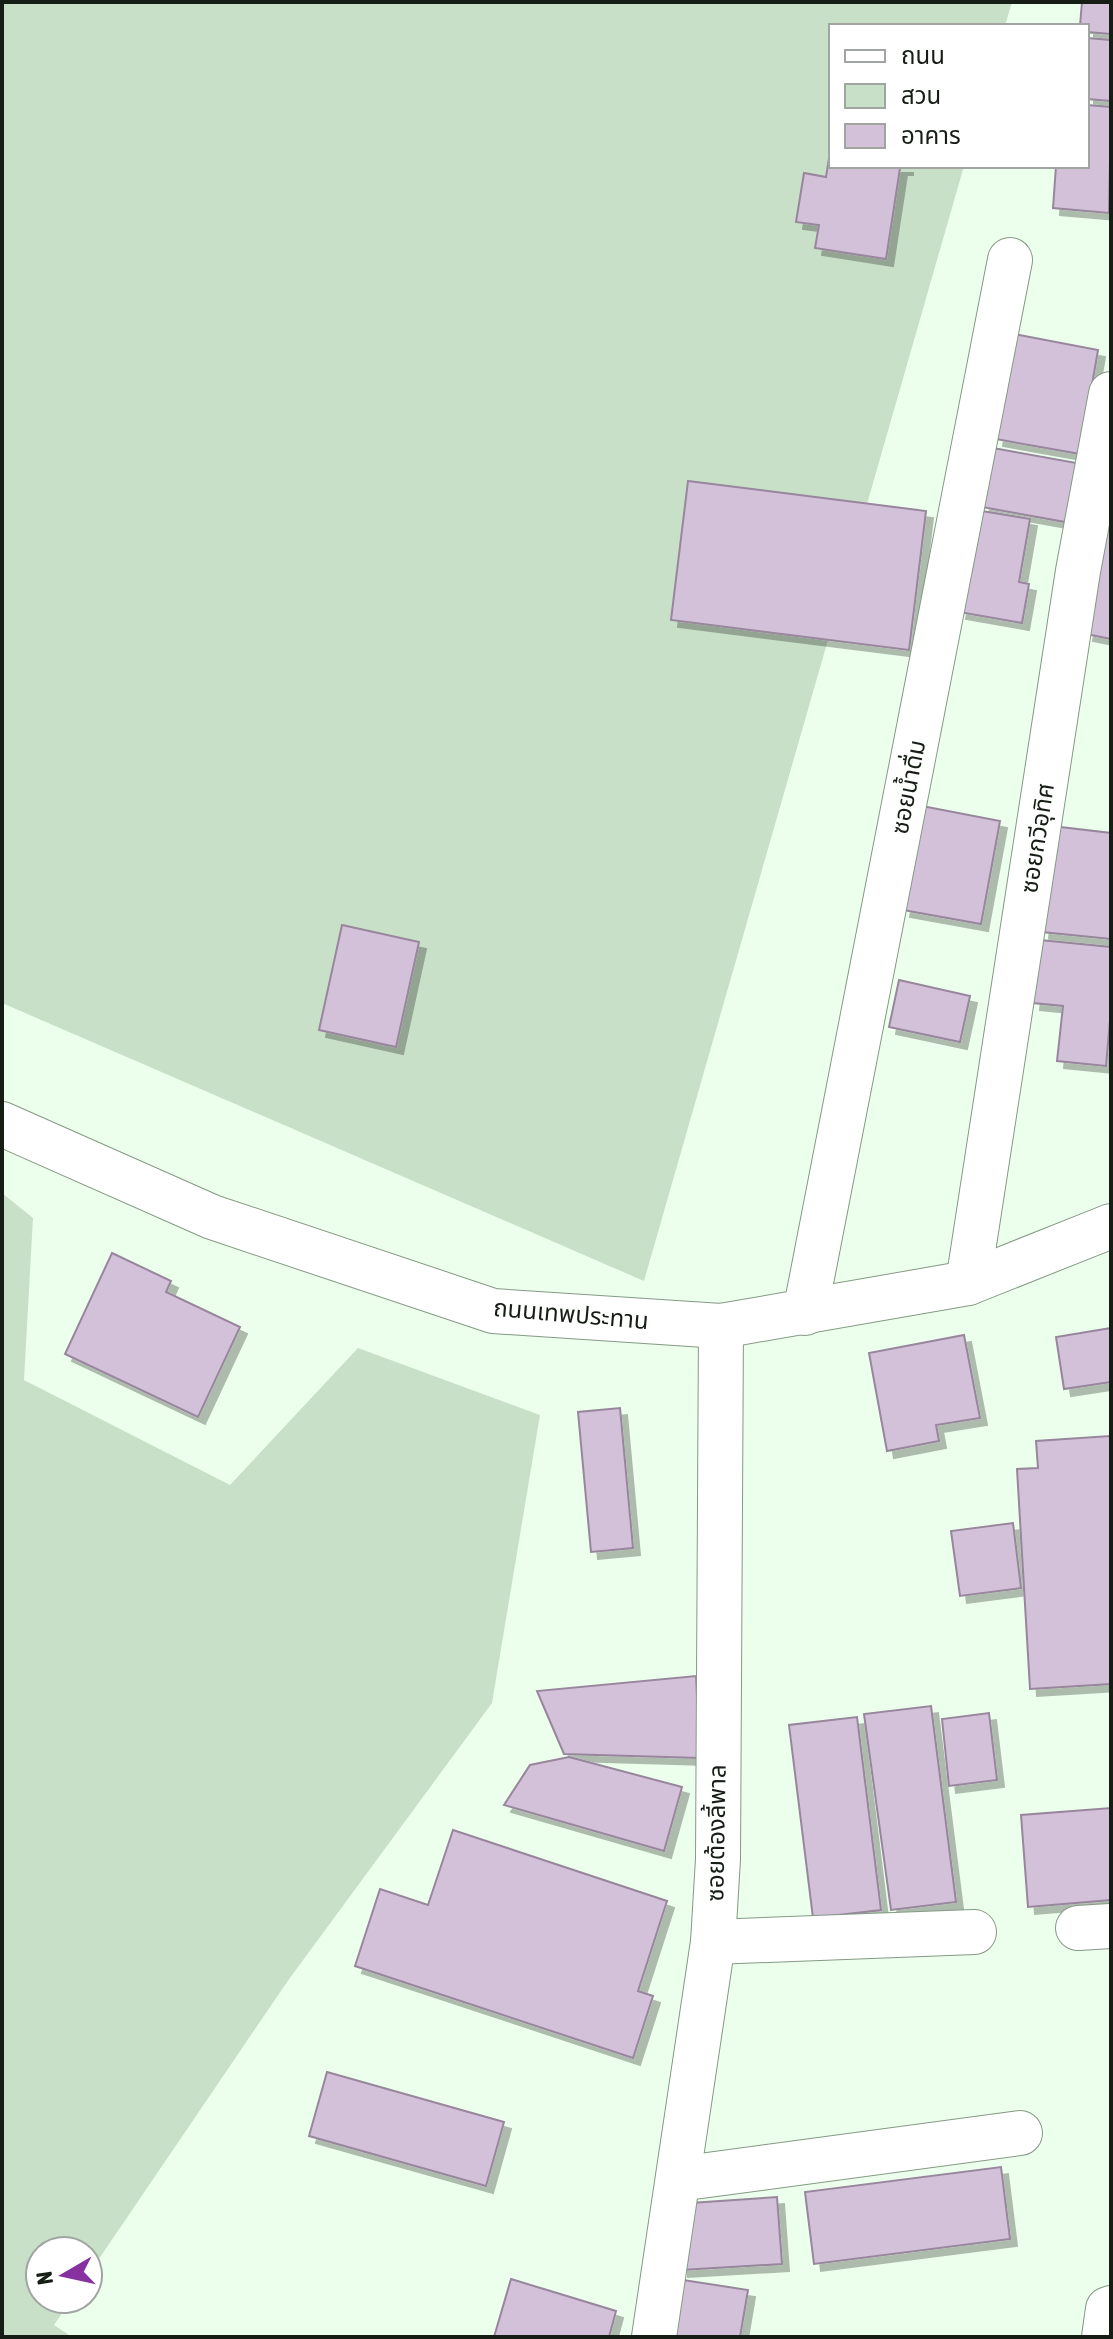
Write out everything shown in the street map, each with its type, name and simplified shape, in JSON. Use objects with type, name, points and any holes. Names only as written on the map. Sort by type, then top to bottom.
[{"type":"street","name":"ซอยน้ำดื่ม","points":[[805,1313],[1010,260]]},
{"type":"street","name":"ซอยกวีอุทิศ","points":[[968,1283],[1078,571],[1111,394]]},
{"type":"street","name":"ถนนเทพประทาน","points":[[2,1124],[212,1217],[493,1311],[721,1326],[968,1283],[1111,1226]]},
{"type":"street","name":"ซอยต้องลี้พาล","points":[[654,2337],[713,1942],[718,1859],[721,1326]]},
{"type":"street","points":[[713,1942],[974,1932]]},
{"type":"street","points":[[678,2179],[1020,2133]]},
{"type":"street","points":[[1104,2337],[1108,2309],[1111,2308]]},
{"type":"green space","points":[[2,2],[1012,2],[1006,24],[829,24],[829,168],[963,168],[644,1281],[2,1003]]},
{"type":"green space","points":[[2,1193],[33,1218],[24,1380],[230,1485],[358,1348],[540,1415],[492,1703],[287,1982],[104,2251],[104,2235],[24,2235],[24,2315],[61,2315],[54,2325],[72,2337],[2,2337]]},
{"type":"building","points":[[1082,2],[1111,2],[1111,34],[1089,32],[1089,24],[1080,24]]},
{"type":"building","points":[[1089,38],[1111,40],[1111,101],[1089,99]]},
{"type":"building","points":[[1089,105],[1111,107],[1109,213],[1053,208],[1056,168],[1089,168]]},
{"type":"building","points":[[829,158],[829,168],[900,168],[886,259],[815,248],[819,225],[796,222],[804,173],[826,177]]},
{"type":"building","points":[[1014,334],[1098,350],[1080,454],[996,439]]},
{"type":"building","points":[[993,448],[1082,464],[1071,523],[982,507]]},
{"type":"building","points":[[688,481],[926,511],[909,650],[671,620]]},
{"type":"building","points":[[1111,507],[1111,639],[1086,634]]},
{"type":"building","points":[[976,510],[1030,519],[1019,582],[1029,584],[1022,623],[959,612]]},
{"type":"building","points":[[922,806],[1000,821],[981,924],[903,910]]},
{"type":"building","points":[[1052,826],[1111,833],[1111,939],[1042,932]]},
{"type":"building","points":[[342,925],[419,942],[396,1047],[319,1030]]},
{"type":"building","points":[[1040,940],[1111,947],[1111,1009],[1106,1066],[1057,1061],[1063,1006],[1033,1003]]},
{"type":"building","points":[[899,980],[970,996],[960,1042],[889,1027]]},
{"type":"building","points":[[112,1253],[171,1281],[166,1292],[240,1327],[198,1417],[65,1354]]},
{"type":"building","points":[[1111,1328],[1111,1382],[1064,1389],[1056,1337]]},
{"type":"building","points":[[964,1335],[980,1418],[936,1425],[939,1441],[887,1451],[869,1353]]},
{"type":"building","points":[[620,1408],[633,1548],[591,1552],[578,1412]]},
{"type":"building","points":[[1110,1436],[1111,1684],[1030,1689],[1017,1469],[1038,1468],[1036,1441]]},
{"type":"building","points":[[1013,1523],[1021,1588],[960,1596],[951,1531]]},
{"type":"building","points":[[696,1676],[700,1758],[564,1754],[537,1691]]},
{"type":"building","points":[[931,1706],[956,1902],[891,1910],[864,1714]]},
{"type":"building","points":[[989,1713],[997,1780],[949,1786],[942,1719]]},
{"type":"building","points":[[857,1717],[881,1910],[813,1918],[789,1725]]},
{"type":"building","points":[[569,1757],[682,1787],[664,1851],[504,1805],[530,1765]]},
{"type":"building","points":[[1111,1808],[1111,1900],[1028,1907],[1021,1815]]},
{"type":"building","points":[[453,1830],[667,1901],[638,1991],[653,1996],[633,2058],[355,1966],[380,1889],[428,1905]]},
{"type":"building","points":[[327,2072],[504,2122],[486,2186],[309,2136]]},
{"type":"building","points":[[1001,2167],[1010,2239],[814,2264],[805,2192]]},
{"type":"building","points":[[777,2197],[782,2264],[681,2270],[676,2204]]},
{"type":"building","points":[[511,2279],[616,2311],[609,2337],[494,2337]]},
{"type":"building","points":[[683,2280],[748,2290],[740,2337],[674,2337]]}]
